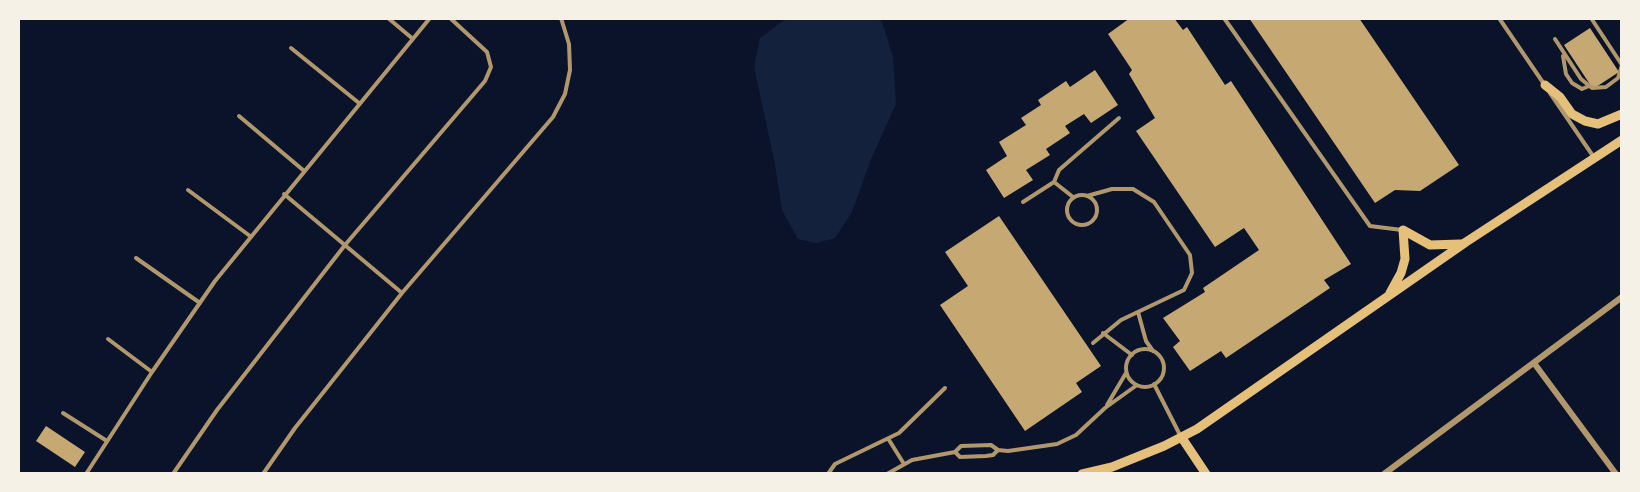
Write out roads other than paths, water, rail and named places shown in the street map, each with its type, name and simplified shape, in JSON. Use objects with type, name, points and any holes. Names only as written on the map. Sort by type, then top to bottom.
[{"type":"main road","points":[[1545,86],[1560,97],[1572,114],[1585,122],[1598,124],[1622,114]]},
{"type":"main road","points":[[1082,474],[1112,467],[1182,438],[1466,242],[1593,156],[1622,140]]},
{"type":"main road","points":[[1403,230],[1430,245],[1447,246],[1466,242]]},
{"type":"main road","points":[[1387,297],[1401,273],[1405,259],[1403,230]]},
{"type":"main road","points":[[1182,438],[1206,474]]},
{"type":"street","points":[[1384,474],[1622,297]]},
{"type":"street","points":[[1534,363],[1616,474]]},
{"type":"lane","points":[[388,18],[413,39]]},
{"type":"lane","points":[[86,474],[152,372],[250,236],[430,18]]},
{"type":"lane","points":[[173,474],[217,410],[345,245],[489,74],[491,67],[487,52],[450,18]]},
{"type":"lane","points":[[263,474],[296,428],[402,293],[558,110],[567,86],[571,61],[568,36],[561,18]]},
{"type":"lane","points":[[1224,18],[1370,226],[1403,230]]},
{"type":"lane","points":[[1499,18],[1593,156]]},
{"type":"lane","points":[[1562,52],[1568,79],[1582,89],[1589,86],[1603,88],[1618,78],[1622,65],[1591,18]]},
{"type":"lane","points":[[1555,39],[1562,52],[1589,86]]},
{"type":"lane","points":[[291,48],[359,104]]},
{"type":"lane","points":[[239,116],[303,170]]},
{"type":"lane","points":[[1023,202],[1054,182],[1059,170],[1119,118]]},
{"type":"lane","points":[[1054,182],[1073,197],[1088,196],[1112,189],[1133,189],[1154,202],[1190,255],[1192,273],[1184,290],[1121,320],[1093,343]]},
{"type":"lane","points":[[188,190],[250,236]]},
{"type":"lane","points":[[284,194],[402,293]]},
{"type":"lane","points":[[1073,197],[1067,205],[1067,215],[1073,223],[1083,225],[1092,221],[1097,212],[1095,202],[1088,196]]},
{"type":"lane","points":[[136,258],[200,303]]},
{"type":"lane","points":[[887,474],[904,464],[955,452],[961,446],[979,444],[991,445],[998,450],[1033,449],[1057,444],[1076,435],[1105,408],[1137,386],[1154,384],[1159,380],[1163,368],[1162,361],[1146,341],[1138,312]]},
{"type":"lane","points":[[1104,333],[1132,355]]},
{"type":"lane","points":[[108,339],[152,372]]},
{"type":"lane","points":[[1105,408],[1126,372],[1127,361],[1132,355],[1141,350],[1153,352]]},
{"type":"lane","points":[[1126,372],[1137,386]]},
{"type":"lane","points":[[1154,384],[1182,438]]},
{"type":"lane","points":[[828,474],[835,464],[889,440],[899,433],[945,388]]},
{"type":"lane","points":[[63,413],[107,441]]},
{"type":"lane","points":[[889,440],[904,464]]},
{"type":"lane","points":[[955,452],[960,457],[993,455],[998,450]]},
{"type":"water","points":[[18,18],[787,18],[760,38],[754,67],[775,164],[782,210],[798,239],[816,243],[835,238],[852,212],[871,159],[896,104],[893,57],[882,22],[877,18],[1622,18],[1622,474],[18,474]]}]
